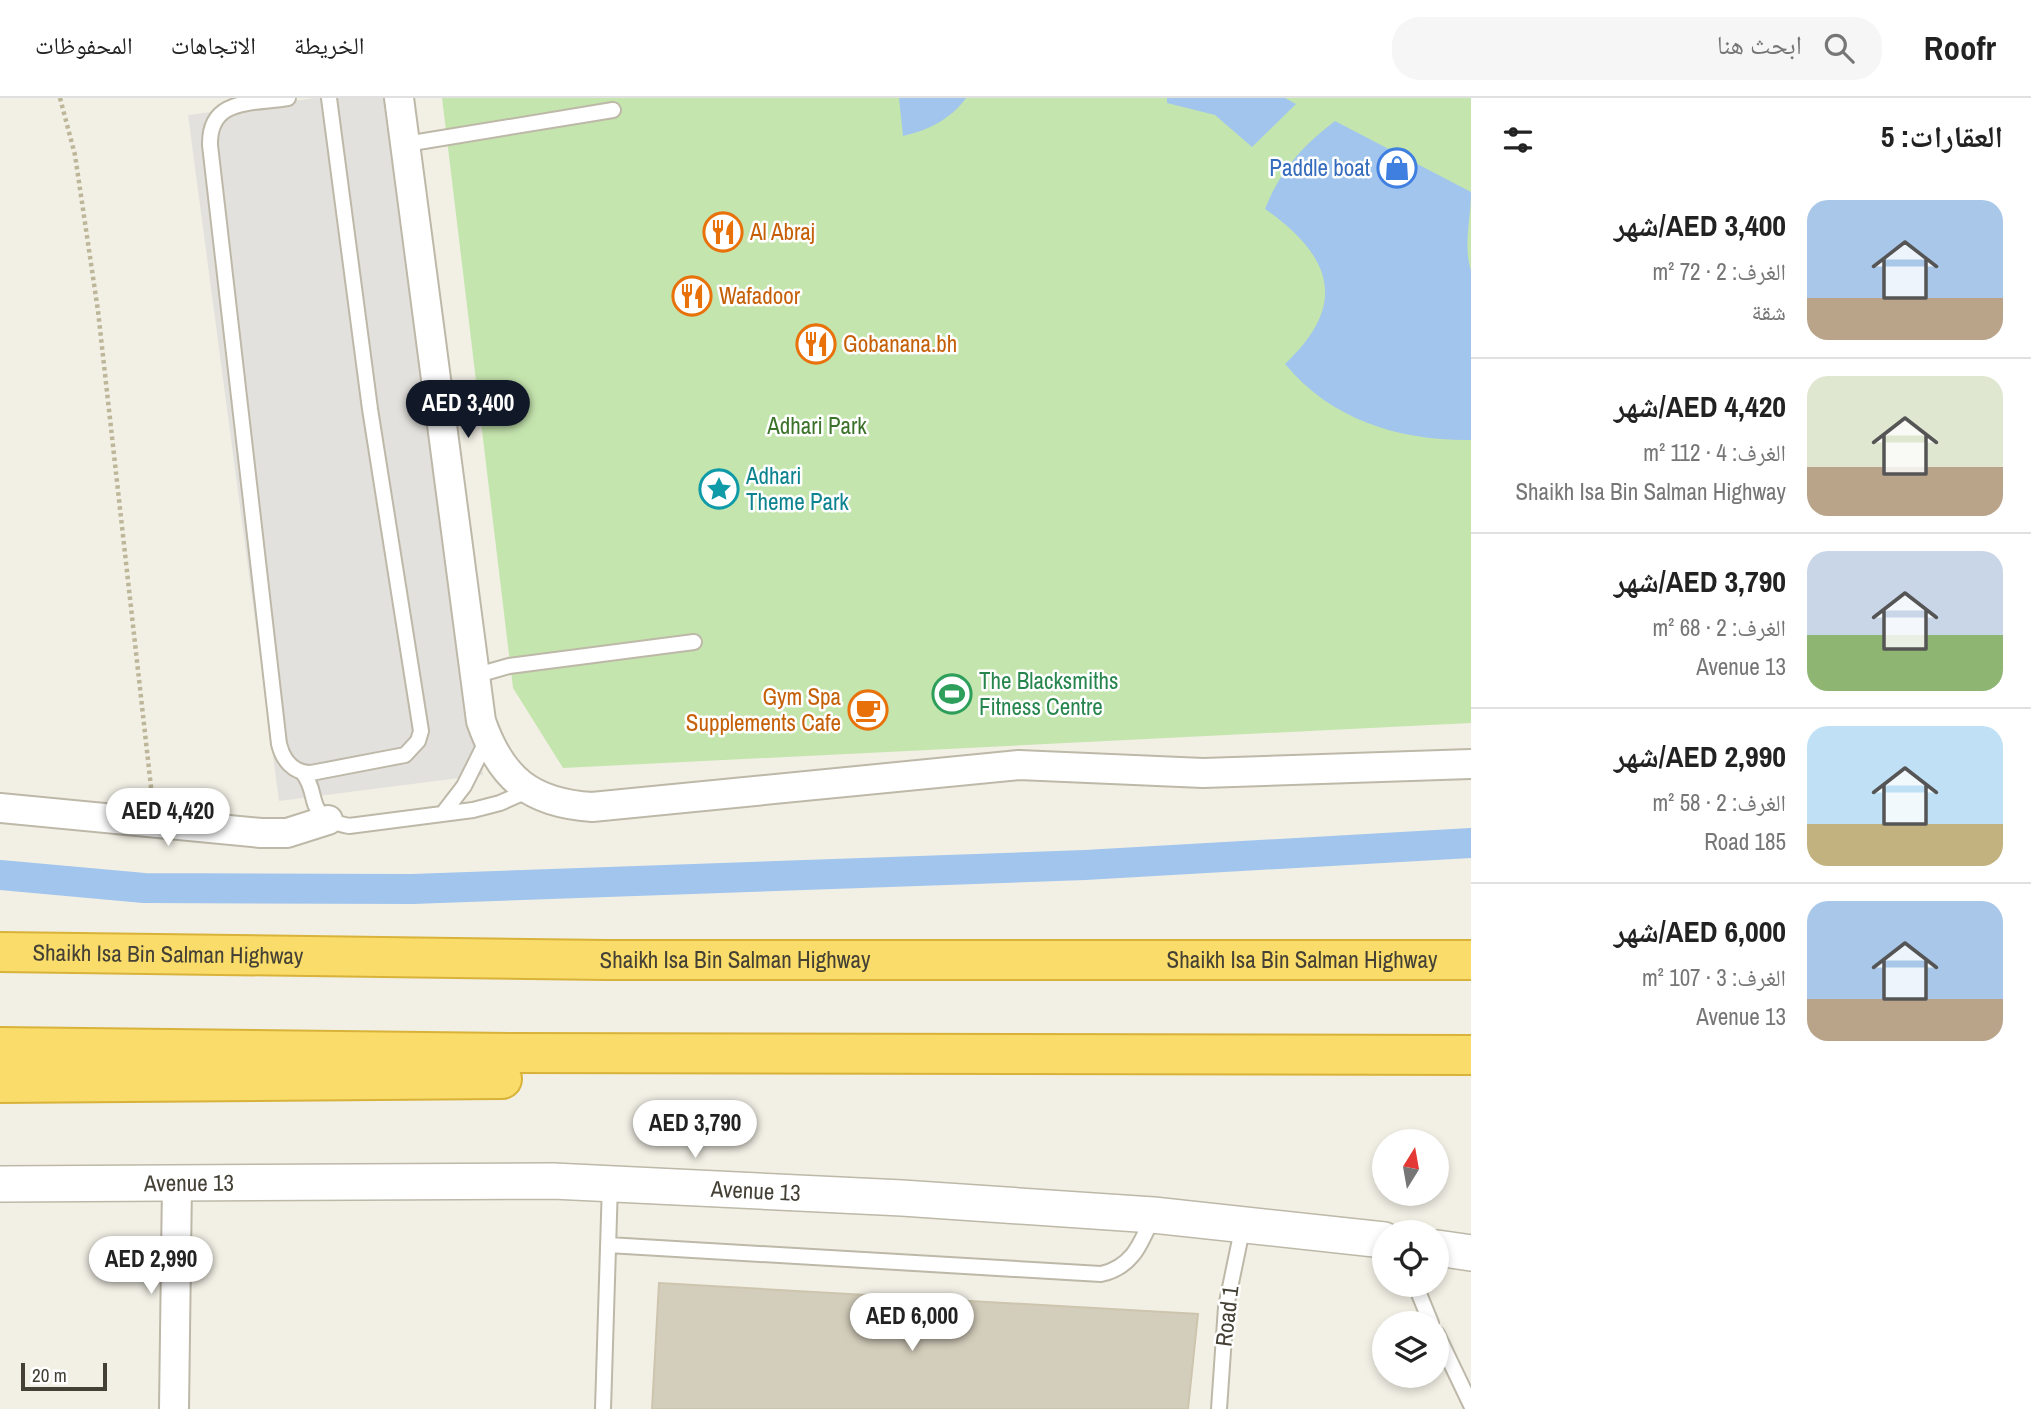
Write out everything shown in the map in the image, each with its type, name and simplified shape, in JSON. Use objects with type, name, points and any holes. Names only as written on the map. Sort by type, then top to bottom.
[{"type":"highway","name":"Shaikh Isa Bin Salman Highway","points":[[0,952],[607,960],[1471,960]]},
{"type":"highway","points":[[9,1048],[1471,1055]]},
{"type":"highway","points":[[0,1083],[534,1078],[597,1065],[626,1053]]},
{"type":"street","points":[[399,98],[481,720],[487,740],[511,776],[527,791],[545,800],[592,807],[1019,765],[1203,773],[1471,764]]},
{"type":"street","points":[[0,808],[261,833],[287,833],[328,820]]},
{"type":"street","name":"Avenue 13","points":[[0,1184],[553,1181],[902,1198],[1153,1215],[1372,1240]]},
{"type":"street","points":[[174,1409],[177,1183]]},
{"type":"street","points":[[1449,1250],[1471,1253]]},
{"type":"lane","points":[[288,98],[226,107],[215,117],[210,130],[279,744],[287,762],[308,779],[313,802],[328,820],[338,824],[360,826],[472,810],[500,803],[527,791]]},
{"type":"lane","points":[[303,773],[405,755],[413,749],[421,731],[370,409],[329,98]]},
{"type":"lane","points":[[406,144],[612,110]]},
{"type":"lane","points":[[474,676],[509,666],[694,642]]},
{"type":"lane","points":[[444,812],[464,786],[487,740]]},
{"type":"lane","points":[[603,1409],[610,1184]]},
{"type":"lane","points":[[608,1245],[1101,1274],[1115,1270],[1131,1259],[1153,1215]]},
{"type":"lane","name":"Road 1","points":[[1219,1409],[1226,1307],[1243,1225]]},
{"type":"lane","points":[[1449,1359],[1471,1405]]},
{"type":"path","points":[[60,98],[75,155],[98,311],[155,822]]},
{"type":"green space","name":"Adhari Park","points":[[442,98],[1471,98],[1471,723],[563,768],[513,688]]},
{"type":"shaded area","points":[[315,98],[393,98],[483,775],[279,801],[188,115]]},
{"type":"water","points":[[899,98],[966,98],[938,123],[903,136]]},
{"type":"water","points":[[1167,98],[1285,98],[1296,104],[1252,147],[1215,115],[1167,103]]},
{"type":"water","points":[[1335,121],[1471,192],[1467,241],[1471,271],[1471,440],[1418,436],[1369,423],[1323,400],[1285,364],[1305,342],[1318,321],[1324,301],[1324,282],[1318,263],[1305,245],[1265,209],[1293,160]]},
{"type":"building","points":[[659,1283],[1198,1314],[1188,1409],[652,1409]]},
{"type":"waterway","points":[[0,875],[144,888],[412,889],[1085,865],[1471,843]]},
{"type":"place","name":"Paddle boat","points":[[1397,168]]},
{"type":"place","name":"Al Abraj","points":[[723,232]]},
{"type":"place","name":"Wafadoor","points":[[692,296]]},
{"type":"place","name":"Gobanana.bh","points":[[816,344]]},
{"type":"place","name":"Adhari Theme Park","points":[[719,489]]},
{"type":"place","name":"The Blacksmiths Fitness Centre","points":[[952,694]]},
{"type":"place","name":"Gym Spa Supplements Cafe","points":[[868,710]]}]
